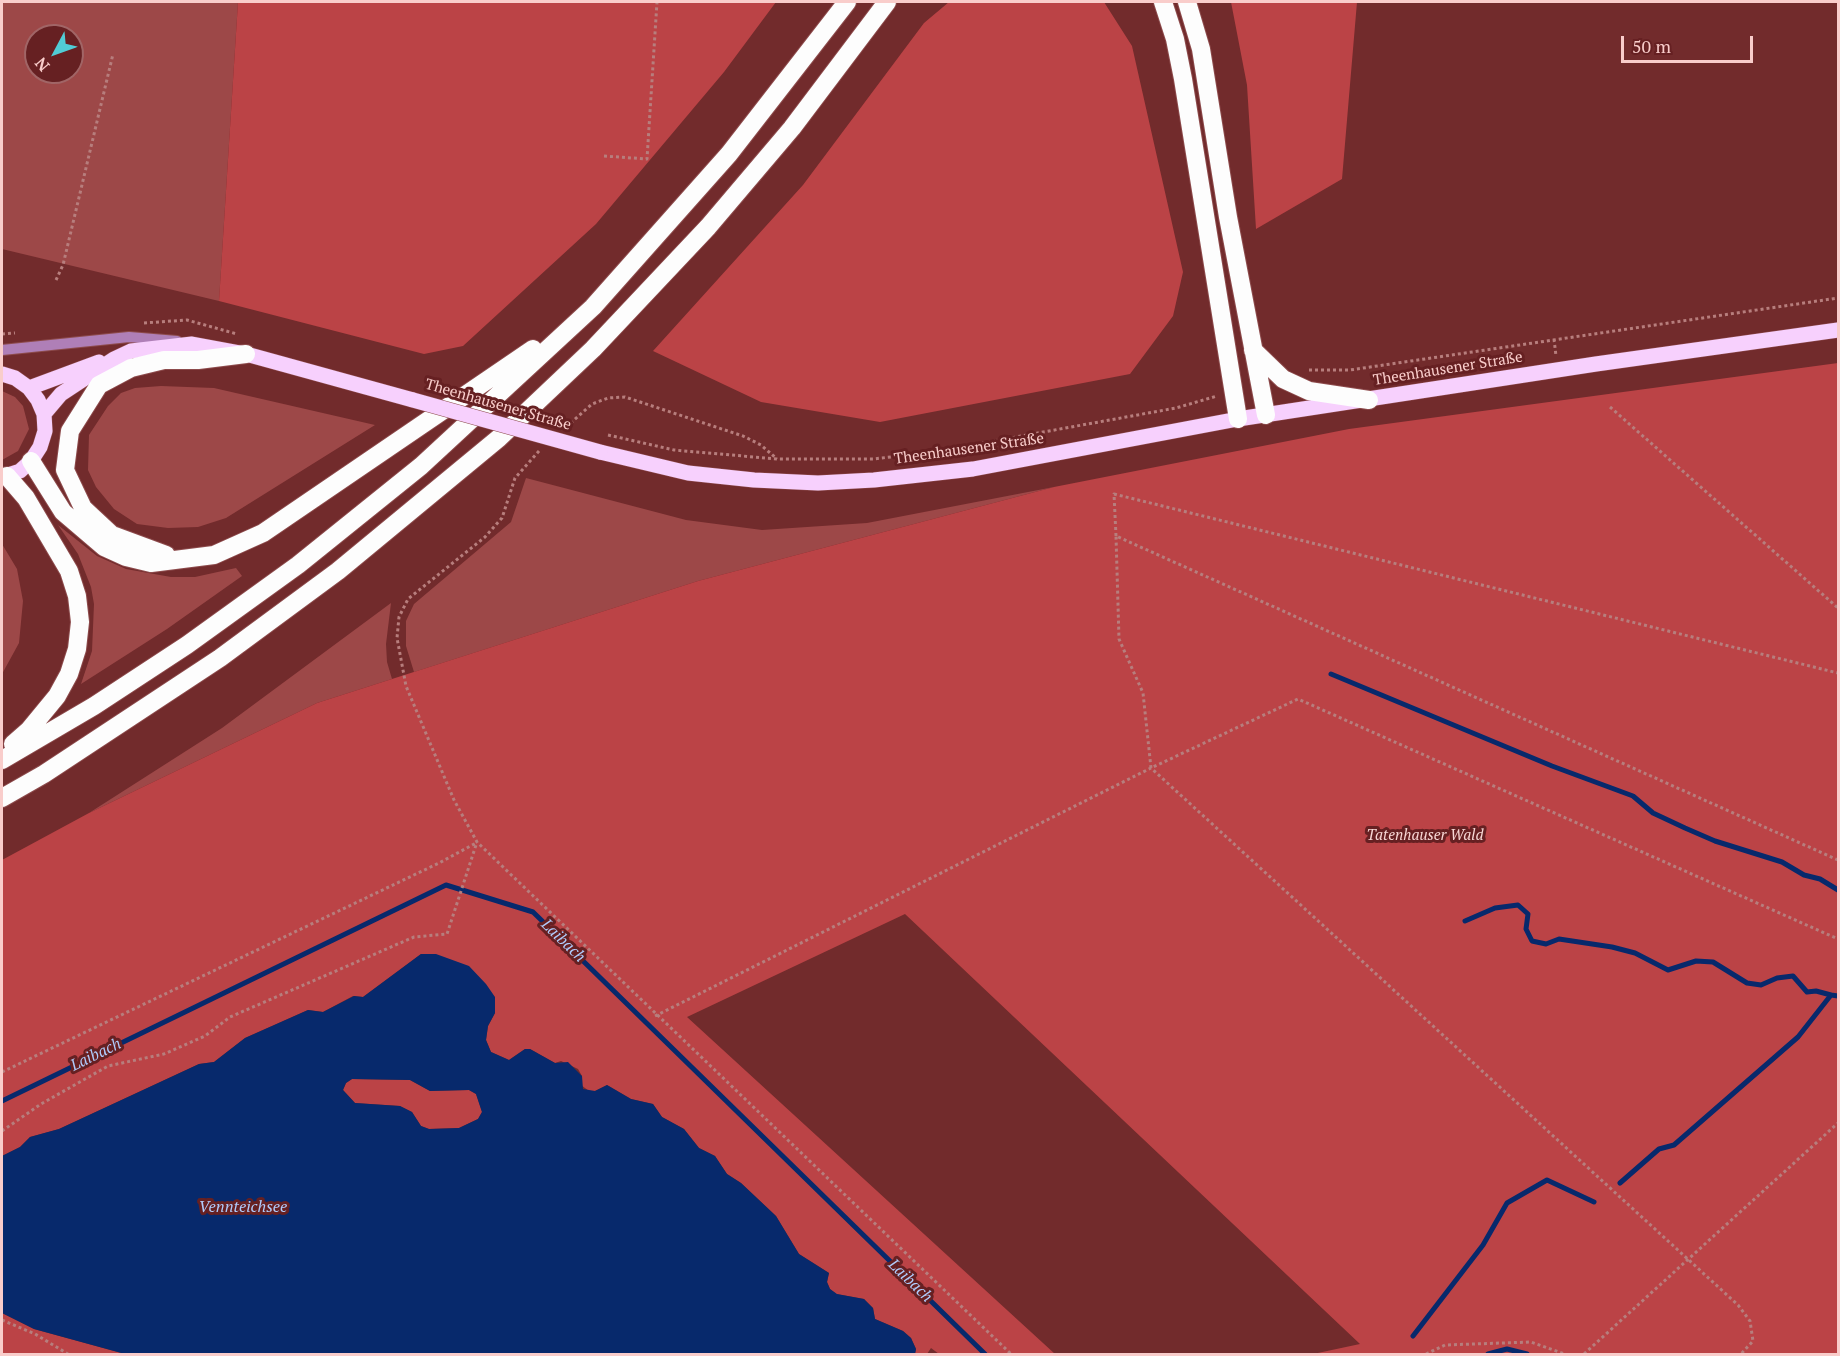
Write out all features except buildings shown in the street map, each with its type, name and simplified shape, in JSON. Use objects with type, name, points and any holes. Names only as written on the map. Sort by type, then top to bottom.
[{"type":"highway","points":[[2,760],[94,706],[187,645],[298,565],[421,466],[593,307],[729,154],[847,2]]},
{"type":"highway","points":[[2,798],[44,774],[220,658],[338,571],[499,438],[593,349],[708,227],[792,128],[887,2]]},
{"type":"highway","points":[[1163,2],[1175,39],[1184,79],[1232,393],[1238,419]]},
{"type":"highway","points":[[1187,2],[1201,50],[1266,416]]},
{"type":"highway","points":[[31,462],[63,512],[104,547],[126,557],[151,563],[214,555],[263,533],[593,307]]},
{"type":"highway","points":[[1253,350],[1283,379],[1309,391],[1369,400]]},
{"type":"highway","points":[[185,560],[147,550],[112,535],[83,508],[65,470],[70,431],[99,385],[131,368],[164,360],[198,360],[246,354]]},
{"type":"highway","points":[[2,755],[29,730],[57,696],[69,674],[77,649],[80,622],[77,596],[69,571],[31,506],[4,476]]},
{"type":"main road","name":"Theenhausener Straße","points":[[44,414],[61,394],[114,359],[131,351],[192,344],[246,354],[600,452],[688,473],[754,480],[818,483],[874,480],[973,469],[1238,419],[1596,364],[1839,330]]},
{"type":"main road","name":"Theenhausener Straße","points":[[29,388],[86,365],[114,359]]},
{"type":"main road","points":[[2,374],[15,378],[29,388],[44,414],[45,431],[40,447],[31,462],[4,476]]},
{"type":"street","points":[[2,350],[129,337],[192,344]]},
{"type":"path","points":[[604,156],[647,159],[657,2]]},
{"type":"path","points":[[56,280],[63,265],[113,54]]},
{"type":"path","points":[[1283,379],[1291,370],[1350,370],[1839,298]]},
{"type":"path","points":[[605,435],[674,450],[777,459],[873,459],[933,452],[1176,408],[1232,393]]},
{"type":"path","points":[[561,431],[592,404],[608,398],[625,397],[743,436],[761,445],[777,459]]},
{"type":"path","points":[[1610,407],[1839,608]]},
{"type":"path","points":[[544,447],[527,462],[515,478],[502,518],[485,537],[408,599],[399,617],[397,638],[405,686],[454,800],[477,842],[1011,1354]]},
{"type":"path","points":[[1741,1354],[1753,1341],[1750,1321],[1738,1305],[1151,768],[1143,693],[1119,639],[1114,494],[1839,673]]},
{"type":"path","points":[[1116,536],[1839,861]]},
{"type":"path","points":[[656,1016],[1151,768],[1298,699],[1839,939]]},
{"type":"path","points":[[2,1131],[41,1104],[108,1066],[164,1054],[205,1036],[230,1017],[414,937],[447,934],[477,842]]},
{"type":"path","points":[[2,1072],[439,863],[477,842]]},
{"type":"path","points":[[1584,1354],[1839,1123]]},
{"type":"path","points":[[2,1320],[35,1334],[68,1354]]},
{"type":"path","points":[[1426,1354],[1445,1345],[1531,1342],[1565,1354]]},
{"type":"shaded area","points":[[2,2],[238,2],[219,301],[2,249]]},
{"type":"shaded area","points":[[161,386],[214,388],[375,425],[226,518],[198,527],[168,528],[137,524],[114,509],[96,487],[88,470],[89,435],[108,406],[121,393],[135,388]]},
{"type":"shaded area","points":[[2,391],[15,397],[23,406],[29,429],[18,451],[2,460]]},
{"type":"shaded area","points":[[526,478],[686,520],[762,530],[867,523],[1054,487],[698,581],[414,672],[406,646],[406,621],[414,604],[511,522]]},
{"type":"shaded area","points":[[58,525],[97,556],[126,569],[171,577],[195,577],[236,568],[242,576],[167,629],[81,684],[92,651],[94,604],[91,587],[78,554]]},
{"type":"shaded area","points":[[2,544],[17,569],[23,601],[19,643],[2,674]]},
{"type":"shaded area","points":[[391,603],[386,644],[387,662],[392,679],[317,703],[89,813],[222,728]]},
{"type":"green space","points":[[238,2],[776,2],[724,72],[596,224],[463,346],[424,354],[219,301]]},
{"type":"green space","points":[[949,2],[1104,2],[1132,46],[1183,272],[1173,316],[1130,374],[880,422],[761,402],[653,351],[803,185],[924,23]]},
{"type":"green space","points":[[1231,2],[1357,2],[1342,179],[1256,229],[1247,85]]},
{"type":"green space","name":"Tatenhauser Wald","points":[[1838,363],[1838,1354],[1313,1354],[1360,1344],[905,914],[687,1017],[1055,1354],[939,1354],[931,1348],[927,1354],[915,1354],[916,1349],[911,1338],[903,1331],[875,1319],[873,1308],[864,1299],[836,1294],[830,1289],[827,1282],[829,1273],[799,1254],[776,1216],[741,1183],[727,1174],[715,1156],[699,1148],[684,1129],[662,1117],[653,1104],[631,1099],[607,1085],[595,1091],[589,1091],[581,1085],[582,1076],[578,1069],[561,1061],[555,1063],[530,1049],[525,1049],[509,1060],[491,1052],[486,1040],[488,1026],[495,1013],[421,954],[363,997],[353,996],[323,1012],[308,1010],[245,1038],[214,1062],[199,1064],[59,1129],[30,1137],[20,1147],[2,1156],[2,860],[89,813],[317,703],[698,581],[1054,487],[1349,429]]},
{"type":"green space","points":[[352,1079],[410,1080],[430,1091],[469,1090],[476,1094],[482,1112],[478,1119],[459,1128],[429,1129],[421,1126],[412,1112],[400,1106],[355,1103],[343,1090],[346,1083]]},
{"type":"green space","points":[[2,1313],[34,1329],[125,1354],[2,1354]]},
{"type":"water","name":"Vennteichsee","points":[[421,954],[436,954],[469,966],[495,997],[495,1013],[488,1026],[486,1040],[491,1052],[509,1060],[525,1049],[530,1049],[555,1063],[568,1062],[582,1076],[583,1089],[595,1091],[607,1085],[631,1099],[653,1104],[662,1117],[684,1129],[699,1148],[715,1156],[727,1174],[741,1183],[776,1216],[799,1254],[829,1273],[827,1282],[830,1289],[837,1294],[864,1299],[873,1308],[875,1319],[903,1331],[911,1338],[916,1349],[915,1354],[125,1354],[34,1329],[2,1313],[2,1156],[20,1147],[30,1137],[59,1129],[199,1064],[214,1062],[245,1038],[308,1010],[323,1012],[354,996],[363,997]],"holes":[[[352,1079],[410,1080],[430,1091],[469,1090],[476,1094],[482,1112],[478,1119],[459,1128],[429,1129],[421,1126],[412,1112],[400,1106],[355,1103],[343,1090],[346,1083]]]},
{"type":"waterway","points":[[1331,674],[1552,766],[1633,796],[1653,813],[1685,828],[1715,841],[1782,862],[1838,890]]},
{"type":"waterway","name":"Laibach","points":[[2,1101],[446,885],[533,912],[985,1354]]},
{"type":"waterway","points":[[1465,921],[1495,908],[1518,905],[1528,914],[1526,929],[1532,941],[1546,944],[1559,939],[1612,947],[1635,953],[1668,970],[1696,961],[1713,962],[1747,983],[1761,985],[1777,978],[1793,976],[1807,992],[1816,991],[1831,995]]},
{"type":"waterway","points":[[1620,1183],[1659,1149],[1674,1145],[1798,1037],[1831,995],[1838,996]]},
{"type":"waterway","points":[[1413,1336],[1483,1245],[1507,1203],[1547,1180],[1594,1202]]},
{"type":"waterway","name":"Laibach","points":[[1488,1354],[1507,1349],[1527,1354]]}]
